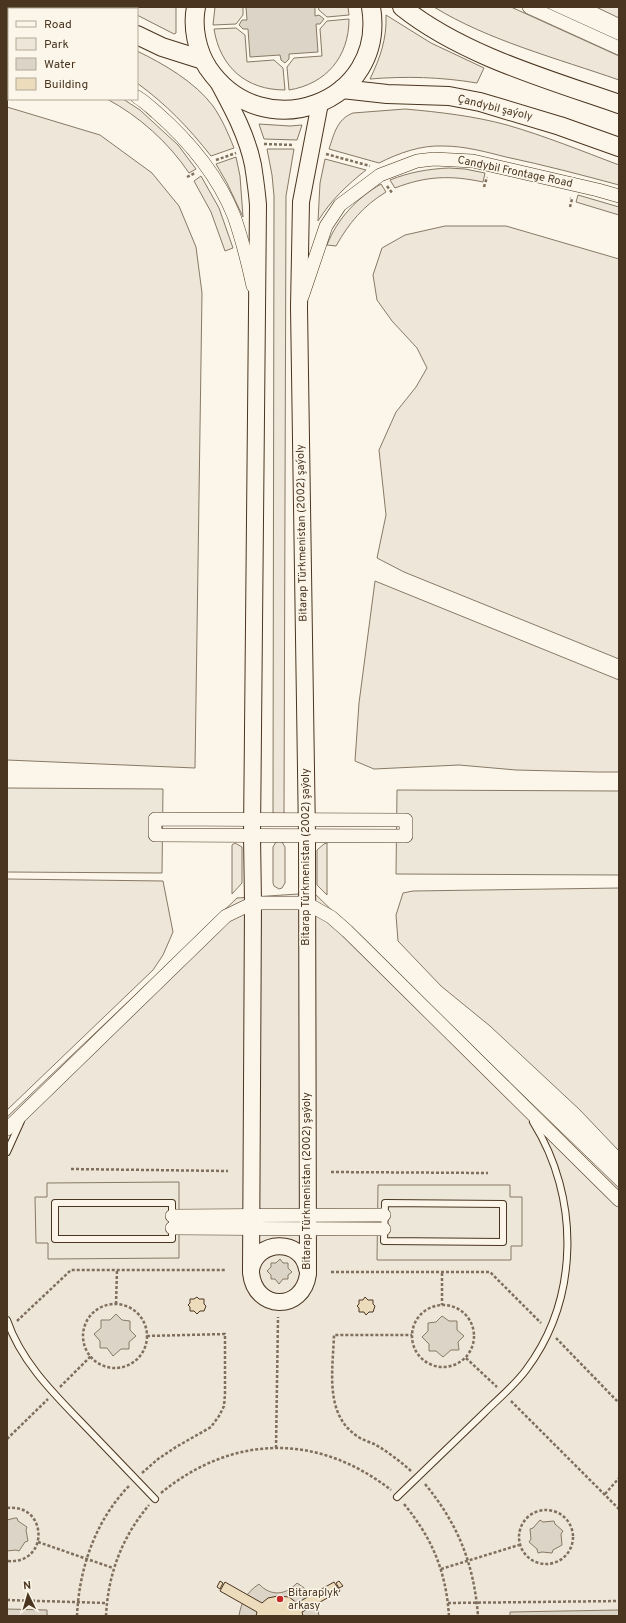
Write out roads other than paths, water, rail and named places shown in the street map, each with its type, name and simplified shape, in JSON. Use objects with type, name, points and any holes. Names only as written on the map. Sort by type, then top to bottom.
[{"type":"main road","points":[[196,7],[195,35],[203,60],[218,82],[239,99],[265,109],[293,110],[320,103],[342,89],[360,69],[370,46],[373,20],[371,7]]},
{"type":"main road","points":[[402,7],[445,35],[501,62],[619,104]]},
{"type":"main road","points":[[138,35],[162,47],[203,60]]},
{"type":"main road","name":"Çandybil şaýoly","points":[[342,89],[387,94],[448,96],[480,102],[560,126],[619,147]]},
{"type":"street","points":[[529,7],[619,48]]},
{"type":"street","points":[[218,82],[236,116],[253,164],[258,205],[252,835],[251,1273]]},
{"type":"street","points":[[139,98],[173,127],[206,167],[219,187],[233,215],[242,239],[258,306]]},
{"type":"street","name":"Bitarap Türkmenistan (2002) şaýoly","points":[[251,1273],[254,1288],[259,1294],[264,1298],[279,1302],[293,1299],[299,1294],[307,1282],[308,1274],[307,820],[299,307],[301,202],[320,103]]},
{"type":"street","name":"Candybil Frontage Road","points":[[299,307],[326,226],[340,205],[380,175],[402,166],[417,161],[434,159],[473,161],[619,196]]},
{"type":"street","points":[[155,819],[307,820],[406,820],[406,836],[155,835],[155,819]]},
{"type":"street","points":[[7,1129],[226,916],[253,903],[306,903],[331,917],[347,931],[619,1200]]},
{"type":"street","points":[[172,1222],[307,1222],[384,1215]]},
{"type":"street","points":[[307,1222],[384,1229]]},
{"type":"street","points":[[251,1273],[255,1259],[260,1253],[266,1249],[280,1245],[294,1249],[300,1254],[307,1267],[308,1274]]},
{"type":"lane","points":[[397,1497],[526,1370],[550,1331],[566,1272],[568,1243],[567,1218],[554,1165],[542,1137],[523,1105]]},
{"type":"lane","points":[[7,1152],[25,1112]]},
{"type":"lane","points":[[172,1203],[172,1222],[172,1239],[55,1239],[56,1204],[172,1203]]},
{"type":"lane","points":[[384,1203],[503,1204],[503,1242],[384,1241],[384,1229],[384,1203]]},
{"type":"lane","points":[[7,1320],[23,1354],[54,1393],[155,1499]]},
{"type":"water","points":[[246,7],[315,7],[315,16],[319,15],[324,19],[320,24],[316,24],[318,52],[289,54],[289,59],[285,63],[281,60],[280,55],[250,57],[248,29],[243,29],[239,25],[242,20],[247,20]]},
{"type":"water","points":[[280,1259],[283,1263],[288,1263],[288,1268],[292,1272],[288,1275],[288,1279],[283,1279],[279,1284],[275,1279],[271,1279],[271,1275],[267,1271],[271,1267],[271,1263],[276,1263]]},
{"type":"water","points":[[116,1314],[122,1320],[130,1321],[130,1330],[136,1336],[129,1342],[129,1349],[121,1349],[113,1356],[107,1348],[100,1348],[100,1341],[94,1334],[101,1328],[101,1320],[110,1320]]},
{"type":"water","points":[[442,1316],[449,1321],[457,1321],[457,1330],[464,1336],[458,1342],[459,1350],[451,1350],[443,1357],[436,1351],[429,1351],[429,1344],[422,1337],[428,1331],[428,1323],[436,1322]]},
{"type":"water","points":[[15,1518],[27,1527],[26,1530],[28,1541],[25,1542],[19,1551],[7,1551],[7,1520]]},
{"type":"water","points":[[540,1520],[543,1522],[554,1521],[555,1524],[563,1531],[561,1534],[562,1545],[553,1550],[552,1553],[538,1553],[537,1549],[529,1542],[531,1539],[530,1529],[533,1528]]},
{"type":"water","points":[[297,1583],[306,1589],[315,1601],[319,1616],[239,1616],[241,1606],[245,1598],[251,1590],[259,1584],[268,1591],[278,1593],[288,1590]]},
{"type":"water","points":[[7,1609],[47,1610],[47,1615],[50,1616],[7,1616]]},
{"type":"water","points":[[619,1610],[619,1616],[510,1616],[510,1612]]},
{"type":"place","name":"Bitaraplyk arkasy","points":[[280,1599]]}]
